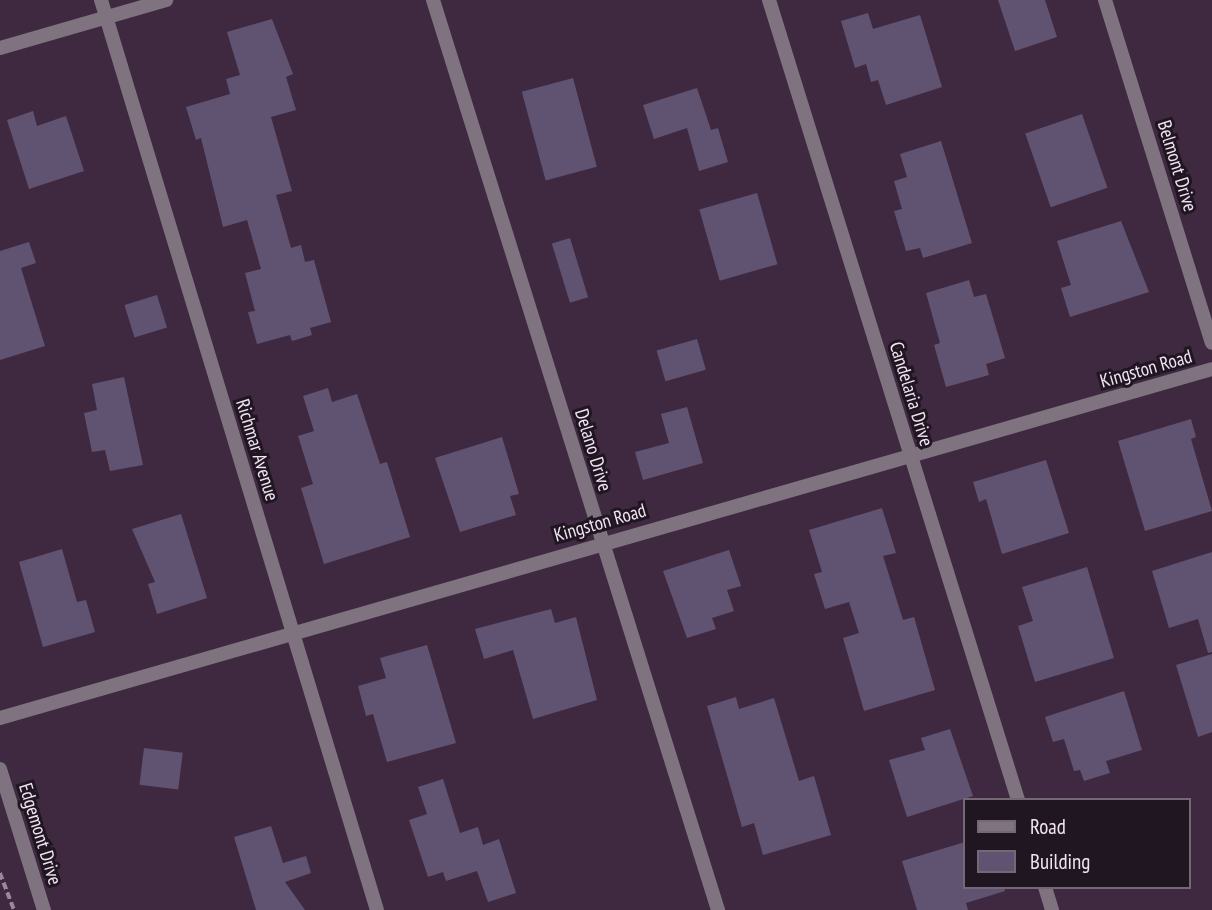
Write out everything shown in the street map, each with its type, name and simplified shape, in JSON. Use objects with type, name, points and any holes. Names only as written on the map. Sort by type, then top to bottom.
[{"type":"street","name":"Richmar Avenue","points":[[101,0],[377,910]]},
{"type":"street","points":[[0,48],[166,0]]},
{"type":"street","name":"Delano Drive","points":[[433,0],[718,910]]},
{"type":"street","name":"Candelaria Drive","points":[[769,0],[1017,798]]},
{"type":"street","name":"Belmont Drive","points":[[1105,0],[1212,343]]},
{"type":"street","name":"Kingston Road","points":[[0,718],[602,542],[910,457],[1212,369]]},
{"type":"street","name":"Edgemont Drive","points":[[0,769],[44,910]]},
{"type":"street","points":[[1046,889],[1052,910]]},
{"type":"path","points":[[0,873],[14,910]]},
{"type":"building","points":[[998,0],[1045,0],[1057,37],[1015,51]]},
{"type":"building","points":[[868,13],[873,29],[920,15],[942,87],[886,105],[878,80],[871,82],[866,64],[855,68],[841,21]]},
{"type":"building","points":[[272,19],[293,74],[286,77],[296,110],[271,117],[292,191],[276,195],[291,248],[301,245],[305,262],[314,260],[331,322],[310,328],[312,335],[292,341],[290,335],[257,344],[248,312],[255,311],[245,273],[261,269],[247,220],[223,227],[201,138],[196,140],[186,107],[230,94],[226,79],[240,75],[227,32]]},
{"type":"building","points":[[573,78],[597,167],[546,181],[522,92]]},
{"type":"building","points":[[697,88],[711,130],[718,128],[728,162],[699,171],[687,128],[654,139],[643,105]]},
{"type":"building","points":[[33,111],[37,126],[66,116],[84,171],[29,189],[7,120]]},
{"type":"building","points":[[1082,114],[1107,188],[1051,207],[1025,134]]},
{"type":"building","points":[[941,141],[972,243],[923,258],[920,248],[906,251],[894,211],[902,209],[894,181],[907,177],[900,154]]},
{"type":"building","points":[[757,193],[777,264],[720,281],[699,210]]},
{"type":"building","points":[[1121,221],[1149,292],[1070,317],[1061,288],[1071,285],[1057,241]]},
{"type":"building","points":[[570,238],[588,297],[570,303],[552,244]]},
{"type":"building","points":[[29,242],[36,263],[21,268],[45,346],[0,360],[0,251]]},
{"type":"building","points":[[969,280],[974,297],[986,294],[1005,358],[986,364],[989,375],[946,387],[934,345],[940,343],[926,293]]},
{"type":"building","points":[[157,295],[167,328],[134,337],[124,305]]},
{"type":"building","points":[[697,339],[706,370],[665,381],[657,351]]},
{"type":"building","points":[[124,377],[143,465],[110,471],[105,450],[92,452],[84,413],[97,410],[92,384]]},
{"type":"building","points":[[328,388],[332,402],[357,394],[380,464],[387,462],[410,537],[324,564],[301,488],[313,484],[298,436],[314,431],[303,396]]},
{"type":"building","points":[[687,407],[703,463],[643,480],[635,452],[669,443],[661,414]]},
{"type":"building","points":[[1191,419],[1196,437],[1191,439],[1212,511],[1145,531],[1118,441]]},
{"type":"building","points":[[502,437],[519,494],[510,496],[516,515],[460,532],[435,458]]},
{"type":"building","points":[[1046,460],[1069,533],[1002,554],[986,499],[979,502],[973,482]]},
{"type":"building","points":[[882,508],[896,553],[883,556],[903,620],[914,617],[935,690],[864,711],[843,638],[859,633],[849,602],[825,609],[814,574],[822,572],[809,530]]},
{"type":"building","points":[[181,514],[207,598],[157,614],[148,584],[155,582],[132,529]]},
{"type":"building","points":[[62,549],[77,602],[86,600],[95,632],[43,647],[19,562]]},
{"type":"building","points":[[729,550],[741,586],[727,590],[734,611],[712,618],[716,629],[687,638],[663,571]]},
{"type":"building","points":[[1212,552],[1212,652],[1208,653],[1198,619],[1169,628],[1152,571]]},
{"type":"building","points":[[1087,567],[1114,658],[1035,682],[1018,626],[1033,621],[1022,587]]},
{"type":"building","points":[[551,609],[555,623],[576,617],[597,700],[533,719],[513,650],[484,659],[475,629]]},
{"type":"building","points":[[427,645],[456,743],[387,762],[373,714],[366,716],[358,686],[386,678],[380,658]]},
{"type":"building","points":[[1212,654],[1212,732],[1198,737],[1176,665]]},
{"type":"building","points":[[1124,691],[1142,750],[1106,761],[1110,773],[1084,781],[1080,770],[1074,771],[1064,739],[1053,742],[1045,717]]},
{"type":"building","points":[[736,697],[739,709],[774,698],[799,781],[814,776],[831,835],[763,855],[754,823],[742,827],[707,706]]},
{"type":"building","points":[[950,729],[973,796],[907,817],[889,760],[925,750],[921,738]]},
{"type":"building","points":[[144,748],[183,753],[178,789],[139,785]]},
{"type":"building","points":[[443,779],[460,833],[478,827],[483,845],[499,839],[516,893],[488,902],[477,871],[446,881],[443,872],[428,877],[409,820],[427,814],[418,787]]},
{"type":"building","points":[[271,826],[283,863],[306,856],[311,873],[285,882],[305,910],[256,910],[234,837]]},
{"type":"building","points":[[964,842],[964,889],[1005,891],[966,903],[968,910],[917,910],[902,861]]}]
